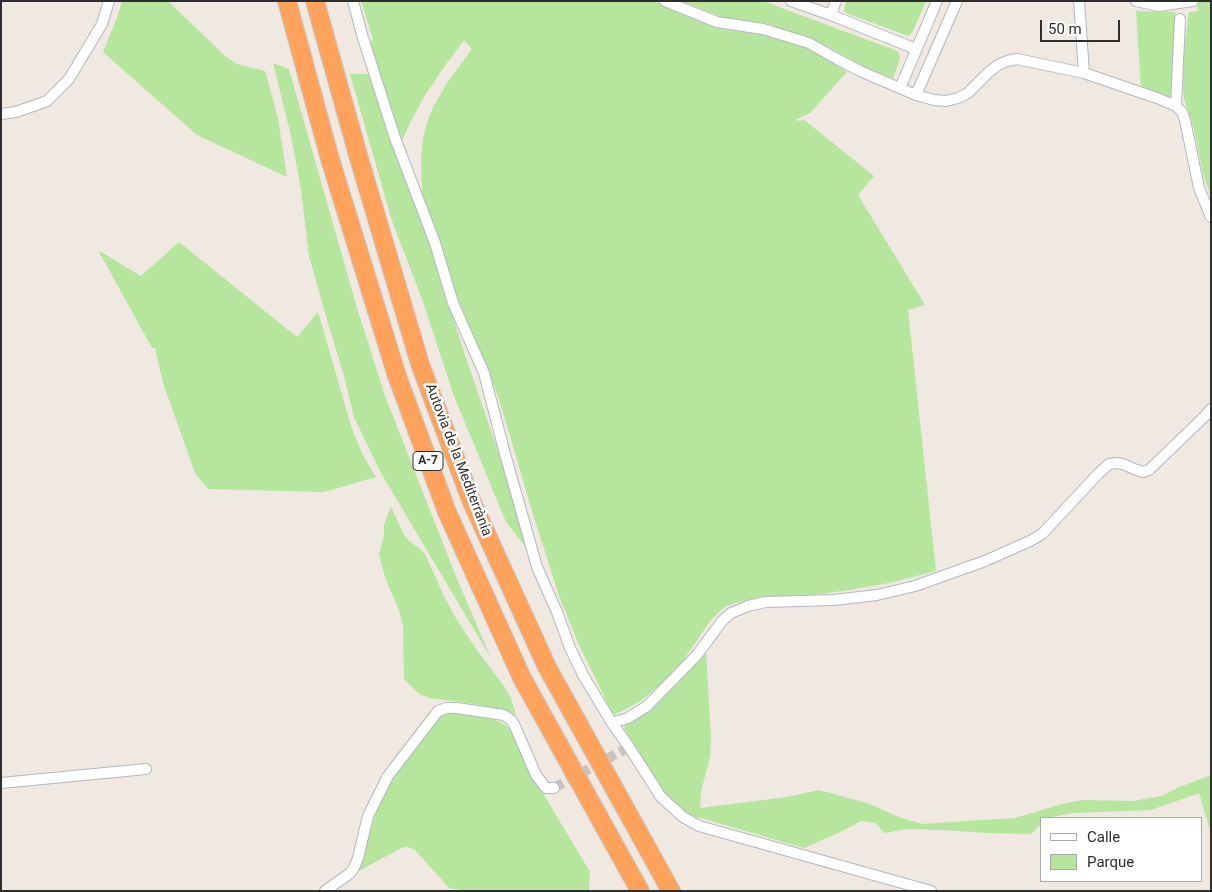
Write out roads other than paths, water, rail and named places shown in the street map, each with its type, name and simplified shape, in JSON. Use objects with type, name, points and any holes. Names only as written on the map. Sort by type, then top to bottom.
[{"type":"highway","name":"Autovia de la Mediterrània","points":[[287,1],[330,159],[397,376],[447,512],[522,678],[640,891]]},
{"type":"highway","name":"Autovia de la Mediterrània","points":[[315,1],[420,364],[471,500],[546,667],[671,891]]},
{"type":"street","points":[[1,114],[16,112],[47,102],[68,79],[102,24],[109,1]]},
{"type":"street","points":[[353,1],[395,138],[435,242],[453,303],[484,373],[537,567],[557,612],[570,648],[583,675],[612,723],[661,797],[683,817],[699,826],[931,891]]},
{"type":"street","points":[[665,1],[717,22],[764,29],[808,43],[837,60],[916,95],[934,100],[946,101],[958,98],[968,92],[998,65],[1017,59],[1084,73],[1149,95],[1176,106],[1182,112],[1199,188],[1211,217]]},
{"type":"street","points":[[791,1],[916,48]]},
{"type":"street","points":[[831,15],[836,1]]},
{"type":"street","points":[[900,88],[937,1]]},
{"type":"street","points":[[916,95],[957,1]]},
{"type":"street","points":[[1079,1],[1084,73]]},
{"type":"street","points":[[1136,1],[1159,6],[1193,2]]},
{"type":"street","points":[[1176,106],[1180,19]]},
{"type":"street","points":[[612,723],[628,718],[647,706],[697,655],[722,621],[731,613],[748,606],[766,602],[834,600],[877,595],[915,586],[985,561],[1042,534],[1109,464],[1123,464],[1134,470],[1144,472],[1149,470],[1204,418],[1211,409]]},
{"type":"street","points":[[325,891],[349,874],[354,868],[368,816],[388,776],[438,711],[446,708],[457,708],[504,716],[511,720],[536,775],[546,788],[554,788]]},
{"type":"street","points":[[1,782],[146,769]]},
{"type":"tunnel","points":[[554,788],[629,747]]}]
